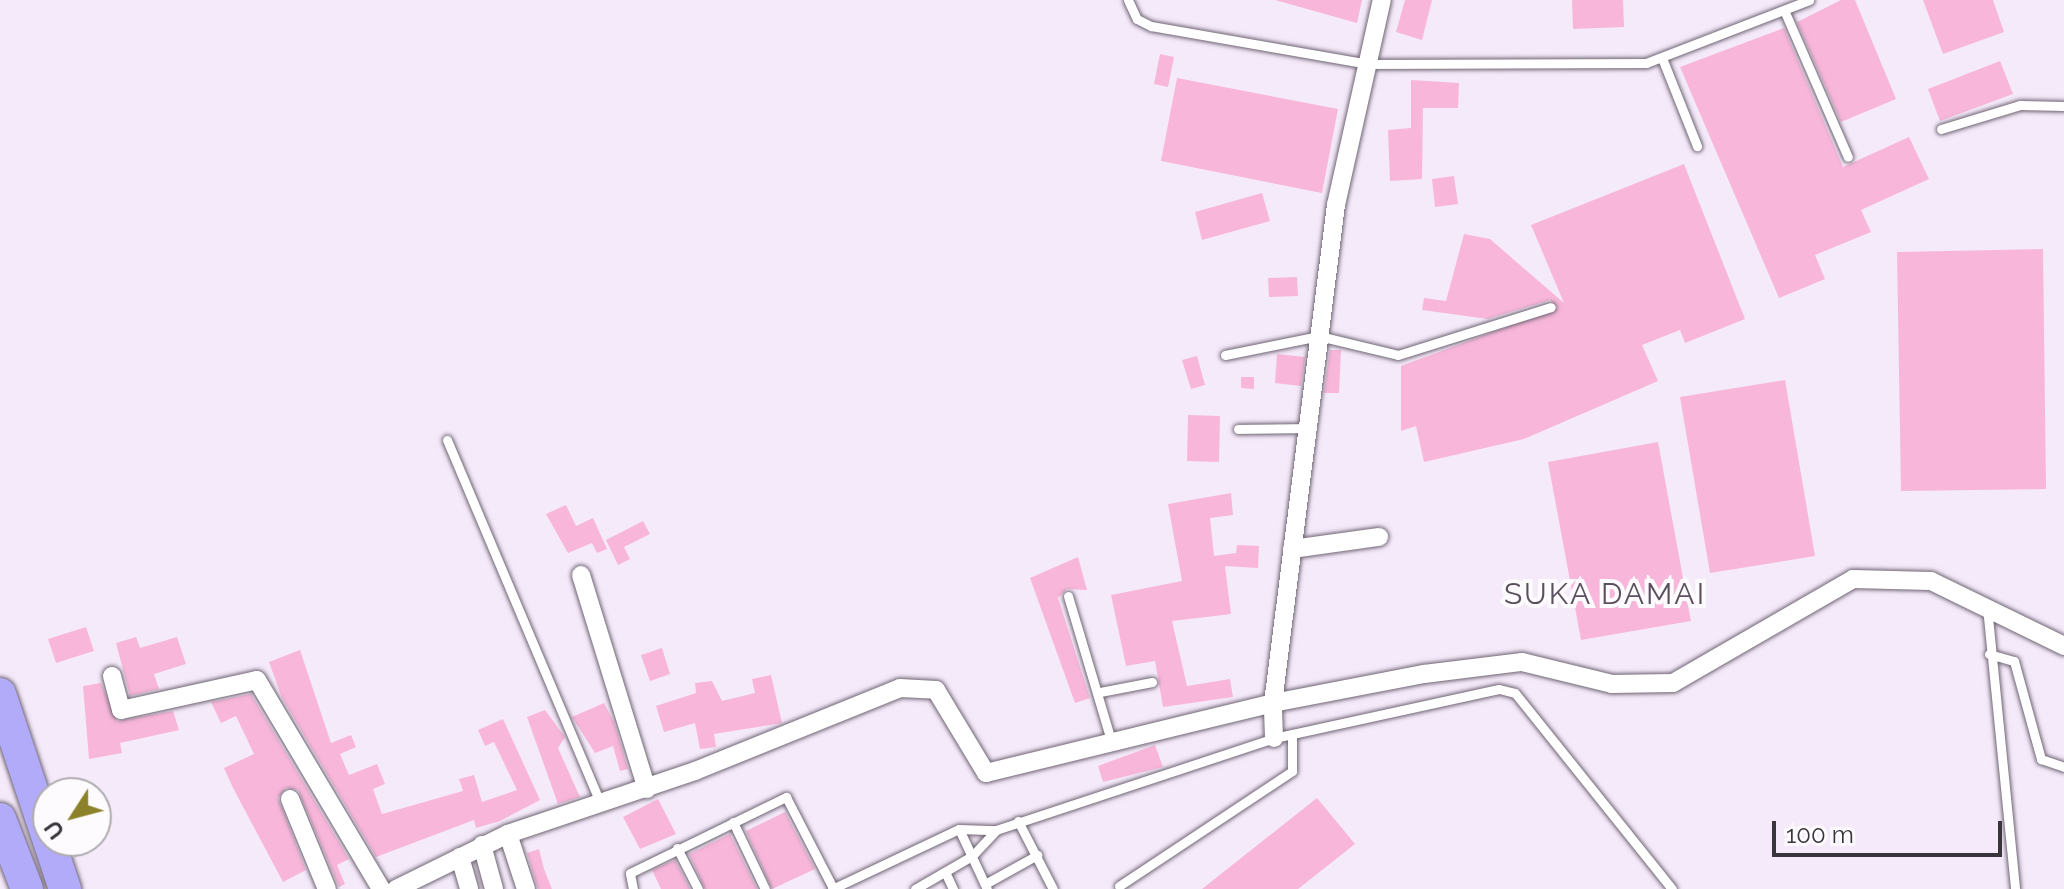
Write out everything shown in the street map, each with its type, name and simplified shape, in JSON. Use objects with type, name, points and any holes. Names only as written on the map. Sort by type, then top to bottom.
[{"type":"highway","points":[[0,694],[32,789]]},
{"type":"highway","points":[[0,819],[27,889]]},
{"type":"highway","points":[[55,857],[65,889]]},
{"type":"street","points":[[1283,736],[1273,703],[1336,205],[1382,0]]},
{"type":"street","points":[[1292,549],[1379,537]]},
{"type":"street","points":[[581,575],[647,789]]},
{"type":"street","points":[[396,889],[508,834],[647,789],[912,686],[936,690],[986,773],[1110,737],[1273,703],[1522,662],[1612,684],[1673,683],[1818,593],[1853,579],[1931,581],[1987,604],[2064,646]]},
{"type":"street","points":[[112,676],[121,710],[257,680],[381,889]]},
{"type":"street","points":[[290,799],[327,889]]},
{"type":"street","points":[[508,834],[526,889]]},
{"type":"street","points":[[482,845],[494,889]]},
{"type":"street","points":[[460,857],[469,889]]},
{"type":"lane","points":[[1128,0],[1137,19],[1151,26],[1369,64],[1662,58],[1809,0]]},
{"type":"lane","points":[[1784,10],[1848,157]]},
{"type":"lane","points":[[1662,58],[1697,146]]},
{"type":"lane","points":[[1941,129],[2020,105],[2064,106]]},
{"type":"lane","points":[[1225,355],[1319,336],[1398,355],[1551,307]]},
{"type":"lane","points":[[1238,429],[1307,428]]},
{"type":"lane","points":[[447,440],[600,802]]},
{"type":"lane","points":[[1068,596],[1100,692],[1110,737]]},
{"type":"lane","points":[[1987,604],[1989,654],[2015,889]]},
{"type":"lane","points":[[1989,654],[2014,661],[2041,759],[2064,767]]},
{"type":"lane","points":[[1100,692],[1152,682]]},
{"type":"lane","points":[[633,889],[630,873],[677,848],[789,798],[832,889],[959,829],[996,830],[1283,736],[1491,689],[1515,693],[1672,889]]},
{"type":"lane","points":[[1119,886],[1294,770],[1283,736]]},
{"type":"lane","points":[[1018,821],[1053,889]]},
{"type":"lane","points":[[733,822],[765,889]]},
{"type":"lane","points":[[959,829],[986,886],[1037,855]]},
{"type":"lane","points":[[915,889],[946,874],[972,856],[996,830]]},
{"type":"lane","points":[[677,848],[698,889]]},
{"type":"lane","points":[[946,874],[953,889]]},
{"type":"building","points":[[1275,0],[1362,0],[1357,23]]},
{"type":"building","points":[[1405,0],[1432,0],[1422,40],[1396,32]]},
{"type":"building","points":[[1572,0],[1623,0],[1624,27],[1573,29]]},
{"type":"building","points":[[1841,0],[1855,0],[1896,99],[1841,122],[1797,22]]},
{"type":"building","points":[[1923,0],[1993,0],[2004,32],[1943,54]]},
{"type":"building","points":[[1784,28],[1843,167],[1909,137],[1929,179],[1861,210],[1871,232],[1815,255],[1825,279],[1779,298],[1680,67]]},
{"type":"building","points":[[1160,54],[1174,57],[1168,87],[1154,84]]},
{"type":"building","points":[[2000,61],[2013,94],[1940,121],[1928,89]]},
{"type":"building","points":[[1177,78],[1338,109],[1322,193],[1161,161]]},
{"type":"building","points":[[1411,80],[1459,83],[1458,108],[1423,108],[1422,179],[1390,181],[1388,130],[1411,128]]},
{"type":"building","points":[[1684,164],[1745,319],[1685,343],[1680,330],[1642,345],[1658,381],[1524,439],[1424,462],[1416,426],[1401,431],[1401,366],[1558,308],[1550,300],[1488,319],[1422,310],[1424,298],[1446,301],[1464,234],[1490,239],[1564,303],[1531,225]]},
{"type":"building","points":[[1454,176],[1458,204],[1435,207],[1432,179]]},
{"type":"building","points":[[1262,193],[1270,221],[1202,240],[1195,212]]},
{"type":"building","points":[[2043,249],[2046,489],[1901,491],[1897,252]]},
{"type":"building","points":[[1297,277],[1298,296],[1269,297],[1268,278]]},
{"type":"building","points":[[1330,350],[1341,350],[1339,393],[1324,393]]},
{"type":"building","points":[[1277,354],[1305,357],[1301,386],[1275,383]]},
{"type":"building","points":[[1197,356],[1205,385],[1191,389],[1182,360]]},
{"type":"building","points":[[1241,377],[1254,377],[1254,389],[1241,388]]},
{"type":"building","points":[[1785,380],[1815,556],[1710,573],[1680,397]]},
{"type":"building","points":[[1188,415],[1220,416],[1219,462],[1187,461]]},
{"type":"building","points":[[1658,442],[1691,621],[1581,640],[1548,462]]},
{"type":"building","points":[[1231,493],[1233,515],[1210,518],[1214,556],[1236,553],[1237,545],[1259,546],[1258,568],[1225,566],[1231,614],[1172,621],[1187,686],[1230,679],[1233,697],[1163,707],[1155,661],[1126,666],[1111,595],[1182,581],[1168,504]]},
{"type":"building","points":[[566,505],[576,526],[593,518],[607,549],[597,553],[592,543],[568,553],[546,514]]},
{"type":"building","points":[[643,521],[650,534],[624,547],[630,559],[618,565],[606,540]]},
{"type":"building","points":[[1078,557],[1087,590],[1067,589],[1058,598],[1090,698],[1075,703],[1030,578]]},
{"type":"building","points":[[86,627],[94,651],[56,663],[48,639]]},
{"type":"building","points":[[136,637],[140,648],[177,637],[186,664],[154,674],[159,689],[130,696],[116,643]]},
{"type":"building","points":[[662,648],[670,674],[650,681],[641,655]]},
{"type":"building","points":[[300,650],[331,743],[351,735],[356,747],[340,754],[349,775],[377,764],[385,784],[373,789],[382,814],[463,791],[459,779],[474,775],[482,802],[517,790],[494,742],[485,746],[478,730],[503,719],[540,800],[500,821],[476,828],[474,820],[376,857],[282,698],[269,662]]},
{"type":"building","points":[[771,675],[782,723],[714,734],[716,747],[700,749],[695,723],[664,732],[656,706],[696,693],[695,683],[712,681],[722,701],[755,693],[752,679]]},
{"type":"building","points":[[101,683],[117,721],[173,711],[179,730],[120,743],[122,753],[89,759],[83,686]]},
{"type":"building","points":[[251,694],[349,859],[337,865],[345,884],[339,887],[298,790],[286,788],[278,798],[306,870],[283,882],[233,788],[224,768],[254,754],[236,716],[221,723],[211,702]]},
{"type":"building","points":[[604,703],[614,722],[628,769],[620,771],[613,746],[595,753],[572,717]]},
{"type":"building","points":[[545,710],[565,737],[558,748],[580,797],[558,804],[527,717]]},
{"type":"building","points":[[1155,745],[1163,767],[1103,782],[1098,766]]},
{"type":"building","points":[[1317,798],[1355,844],[1298,889],[1202,889]]},
{"type":"building","points":[[658,799],[676,834],[640,849],[623,817]]},
{"type":"building","points":[[785,812],[815,869],[772,889],[746,831]]},
{"type":"building","points":[[730,834],[757,889],[705,889],[689,854]]},
{"type":"building","points":[[539,849],[552,889],[538,889],[527,853]]},
{"type":"building","points":[[675,860],[690,889],[661,889],[652,870]]},
{"type":"district","name":"SUKA DAMAI","points":[[1605,594]]}]
